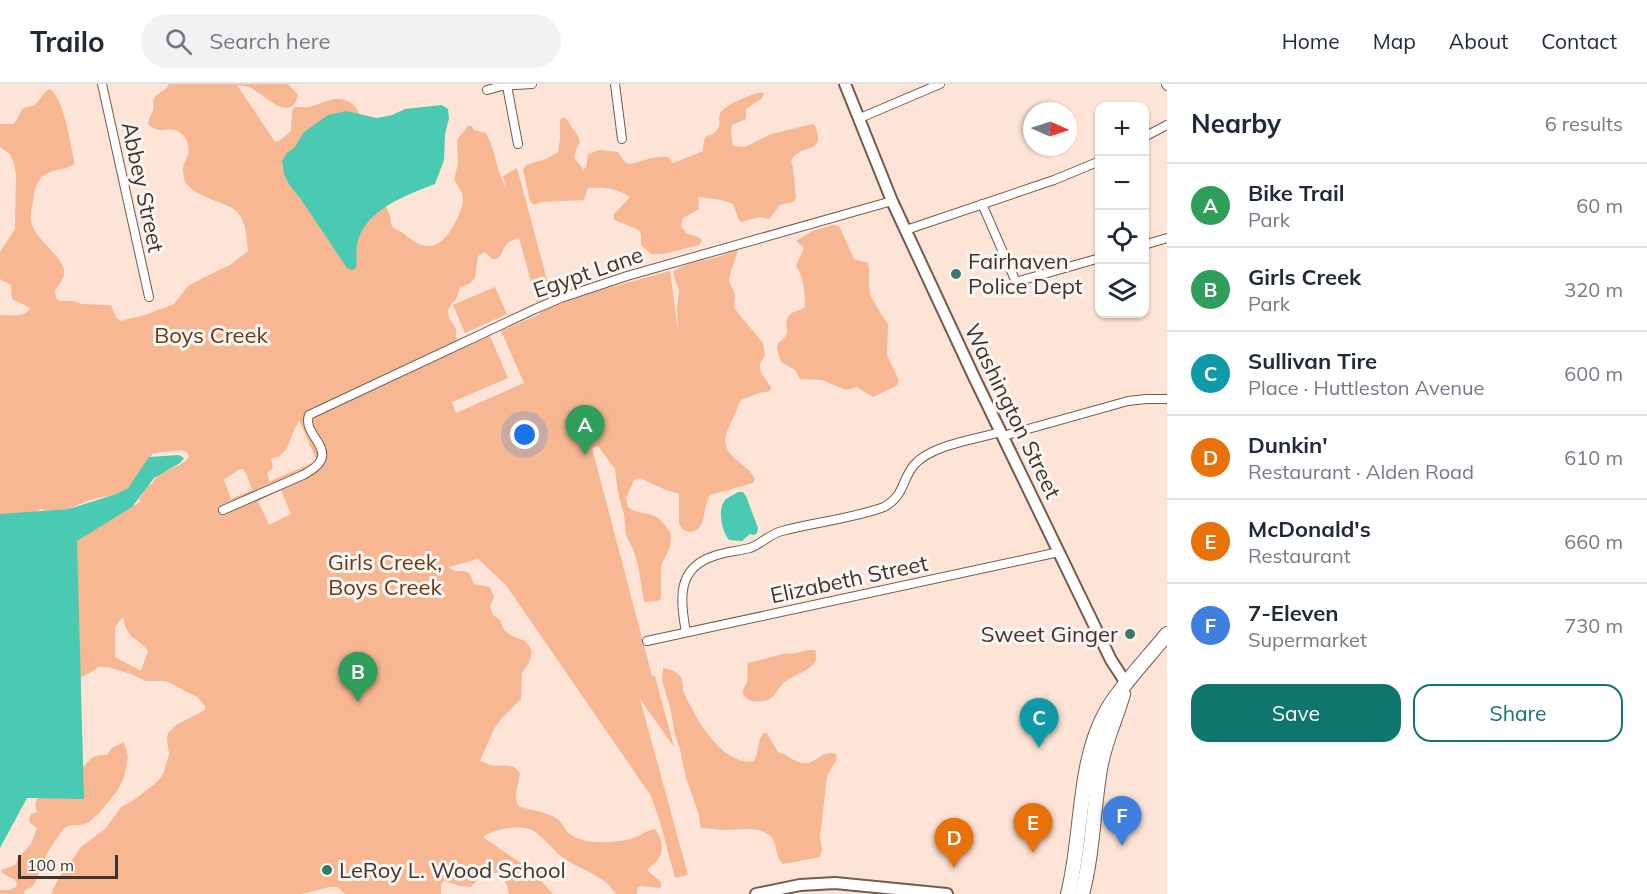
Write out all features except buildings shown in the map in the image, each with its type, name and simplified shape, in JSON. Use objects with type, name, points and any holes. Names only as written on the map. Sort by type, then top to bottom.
[{"type":"highway","points":[[1068,894],[1077,852],[1086,775],[1093,746],[1107,710],[1126,683],[1167,634]]},
{"type":"highway","points":[[1082,894],[1090,852],[1102,758],[1126,683]]},
{"type":"main road","name":"Washington Street","points":[[845,84],[892,201],[974,377],[1111,660],[1126,683]]},
{"type":"main road","points":[[756,894],[800,885],[835,883],[947,894]]},
{"type":"street","name":"Abbey Street","points":[[102,84],[149,297]]},
{"type":"street","points":[[487,90],[532,84]]},
{"type":"street","points":[[615,84],[622,139]]},
{"type":"street","points":[[860,118],[940,84]]},
{"type":"street","points":[[507,86],[518,144]]},
{"type":"street","points":[[1149,134],[1167,125]]},
{"type":"street","points":[[906,230],[1054,180],[1095,163]]},
{"type":"street","name":"Egypt Lane","points":[[223,510],[303,475],[319,464],[321,449],[308,422],[309,415],[561,298],[650,269],[892,201]]},
{"type":"street","points":[[982,204],[1016,282],[1095,259]]},
{"type":"street","points":[[1149,243],[1167,238]]},
{"type":"street","points":[[686,632],[681,607],[682,588],[689,574],[706,559],[751,548],[778,532],[884,507],[900,494],[913,466],[924,456],[942,448],[1134,400],[1167,399]]},
{"type":"street","name":"Elizabeth Street","points":[[647,641],[1059,552]]},
{"type":"green space","points":[[169,84],[288,84],[298,95],[295,104],[283,108],[251,88],[237,85],[275,142],[291,131],[294,107],[313,106],[334,99],[351,103],[362,120],[376,188],[379,198],[390,215],[392,226],[416,242],[427,246],[437,244],[448,234],[457,220],[462,205],[462,193],[454,179],[458,164],[457,140],[468,126],[486,133],[506,189],[503,176],[517,168],[554,306],[597,291],[670,271],[678,332],[679,291],[674,271],[688,264],[738,250],[729,278],[735,294],[734,308],[763,343],[765,355],[760,368],[771,387],[770,391],[741,400],[726,433],[725,444],[731,455],[750,471],[755,479],[753,483],[710,495],[701,525],[690,532],[683,530],[679,523],[679,494],[640,478],[634,480],[626,498],[628,507],[655,516],[671,533],[670,547],[661,566],[661,599],[657,601],[644,602],[638,565],[626,535],[615,469],[598,446],[592,448],[652,676],[655,676],[674,747],[640,699],[688,875],[675,878],[651,796],[506,585],[478,559],[449,568],[470,574],[474,584],[490,587],[494,597],[490,606],[493,615],[500,620],[504,630],[525,641],[532,652],[529,663],[522,673],[521,699],[494,729],[480,761],[494,766],[510,766],[517,769],[520,773],[516,794],[517,804],[559,820],[574,837],[586,841],[614,842],[655,829],[661,840],[662,851],[648,871],[661,882],[661,887],[641,886],[637,888],[637,894],[616,894],[598,877],[562,857],[534,831],[518,827],[495,831],[484,838],[525,866],[553,894],[509,894],[503,878],[494,872],[483,876],[471,887],[444,881],[441,885],[441,894],[345,894],[337,887],[329,887],[302,894],[51,894],[59,877],[81,847],[106,828],[121,807],[158,781],[163,774],[169,755],[168,733],[176,725],[205,710],[205,706],[197,697],[166,681],[146,681],[108,667],[98,667],[82,677],[76,675],[64,562],[80,536],[140,502],[139,499],[148,485],[152,484],[159,475],[189,457],[187,452],[181,450],[153,453],[130,486],[116,494],[90,500],[69,509],[45,511],[41,509],[31,514],[0,519],[0,315],[20,315],[30,309],[12,299],[11,285],[0,279],[0,252],[15,229],[16,175],[10,154],[0,147],[0,124],[14,124],[23,108],[35,105],[46,91],[50,89],[55,94],[66,122],[74,164],[48,173],[38,181],[31,210],[32,225],[64,269],[64,275],[55,291],[56,298],[60,301],[74,301],[81,304],[111,305],[120,321],[174,304],[188,286],[230,265],[248,251],[245,227],[239,214],[229,206],[198,193],[185,182],[183,168],[188,150],[184,136],[179,131],[158,130],[148,124],[154,99]],"holes":[[[519,238],[540,314],[501,331],[524,383],[456,413],[452,402],[508,378],[490,336],[461,349],[456,337],[456,328],[449,318],[448,310],[456,300],[460,287],[469,284],[475,278],[478,256],[485,252],[492,259],[496,259],[510,241]],[[299,420],[317,461],[268,482],[267,473],[273,468],[271,458],[279,457],[287,448]],[[243,469],[252,490],[231,499],[224,480]],[[281,490],[291,514],[269,525],[258,501]],[[123,617],[127,631],[148,651],[141,671],[115,657],[115,627]]]},
{"type":"green space","points":[[758,93],[764,94],[761,99],[746,109],[746,119],[732,125],[733,146],[745,147],[771,134],[813,124],[818,136],[815,146],[799,152],[791,163],[796,198],[793,202],[780,205],[769,219],[760,217],[741,222],[733,204],[698,197],[699,209],[683,218],[681,226],[687,234],[702,240],[699,245],[663,254],[651,254],[641,245],[641,234],[637,229],[614,220],[614,214],[630,197],[620,192],[604,188],[588,188],[584,200],[541,202],[534,205],[530,201],[523,170],[526,165],[546,159],[558,152],[560,120],[563,117],[579,138],[574,158],[583,169],[586,168],[588,154],[599,150],[618,152],[629,164],[663,157],[668,157],[673,163],[703,151],[706,137],[715,132],[719,126],[719,116],[722,111],[737,101]]},
{"type":"green space","points":[[833,225],[839,226],[854,259],[868,263],[871,297],[888,325],[887,355],[899,381],[894,387],[873,397],[857,387],[846,390],[822,380],[800,379],[795,370],[781,362],[777,349],[778,343],[786,335],[788,317],[791,313],[805,307],[802,280],[796,266],[804,248],[796,241],[812,231]]},
{"type":"green space","points":[[495,287],[507,314],[465,333],[453,305]]},
{"type":"green space","points":[[815,650],[816,656],[812,666],[786,681],[770,699],[758,702],[746,698],[743,690],[748,679],[748,663]]},
{"type":"green space","points":[[663,668],[672,670],[680,676],[684,693],[695,715],[711,738],[731,756],[742,761],[754,761],[764,733],[767,733],[778,752],[798,762],[813,761],[827,753],[836,754],[837,759],[827,776],[820,857],[783,864],[772,838],[761,831],[701,828],[675,735],[662,680]]},
{"type":"green space","points":[[124,742],[128,757],[124,777],[118,790],[89,822],[64,828],[47,853],[32,887],[25,890],[24,894],[0,894],[0,890],[10,890],[16,887],[17,882],[1,870],[15,865],[31,844],[37,828],[30,823],[29,818],[31,814],[37,812],[35,805],[37,799],[77,773],[93,757],[107,755],[112,748]]},
{"type":"water","points":[[442,105],[448,109],[449,118],[445,135],[444,160],[435,184],[400,199],[377,213],[361,233],[357,245],[356,268],[352,270],[347,268],[290,186],[284,174],[282,161],[295,147],[304,132],[328,115],[346,111],[377,118],[405,109]]},
{"type":"water","points":[[179,455],[184,458],[180,463],[154,478],[132,507],[77,541],[84,799],[27,798],[0,848],[0,514],[69,509],[116,494],[128,488],[149,457]]},
{"type":"water","points":[[738,492],[743,492],[746,496],[758,528],[757,533],[750,534],[742,541],[729,540],[724,531],[721,515],[725,500]]},
{"type":"place","name":"Fairhaven Police Dept","points":[[956,274]]},
{"type":"place","name":"Bike Trail","points":[[585,455]]},
{"type":"place","name":"Sweet Ginger","points":[[1130,634]]},
{"type":"place","name":"Girls Creek","points":[[358,702]]},
{"type":"place","name":"Sullivan Tire","points":[[1039,748]]},
{"type":"place","name":"7-Eleven","points":[[1122,846]]},
{"type":"place","name":"McDonald's","points":[[1033,853]]},
{"type":"place","name":"Dunkin'","points":[[954,868]]},
{"type":"place","name":"LeRoy L. Wood School","points":[[327,870]]},
{"type":"park label","name":"Boys Creek","points":[[211,335]]},
{"type":"park label","name":"Girls Creek, Boys Creek","points":[[385,574]]}]
